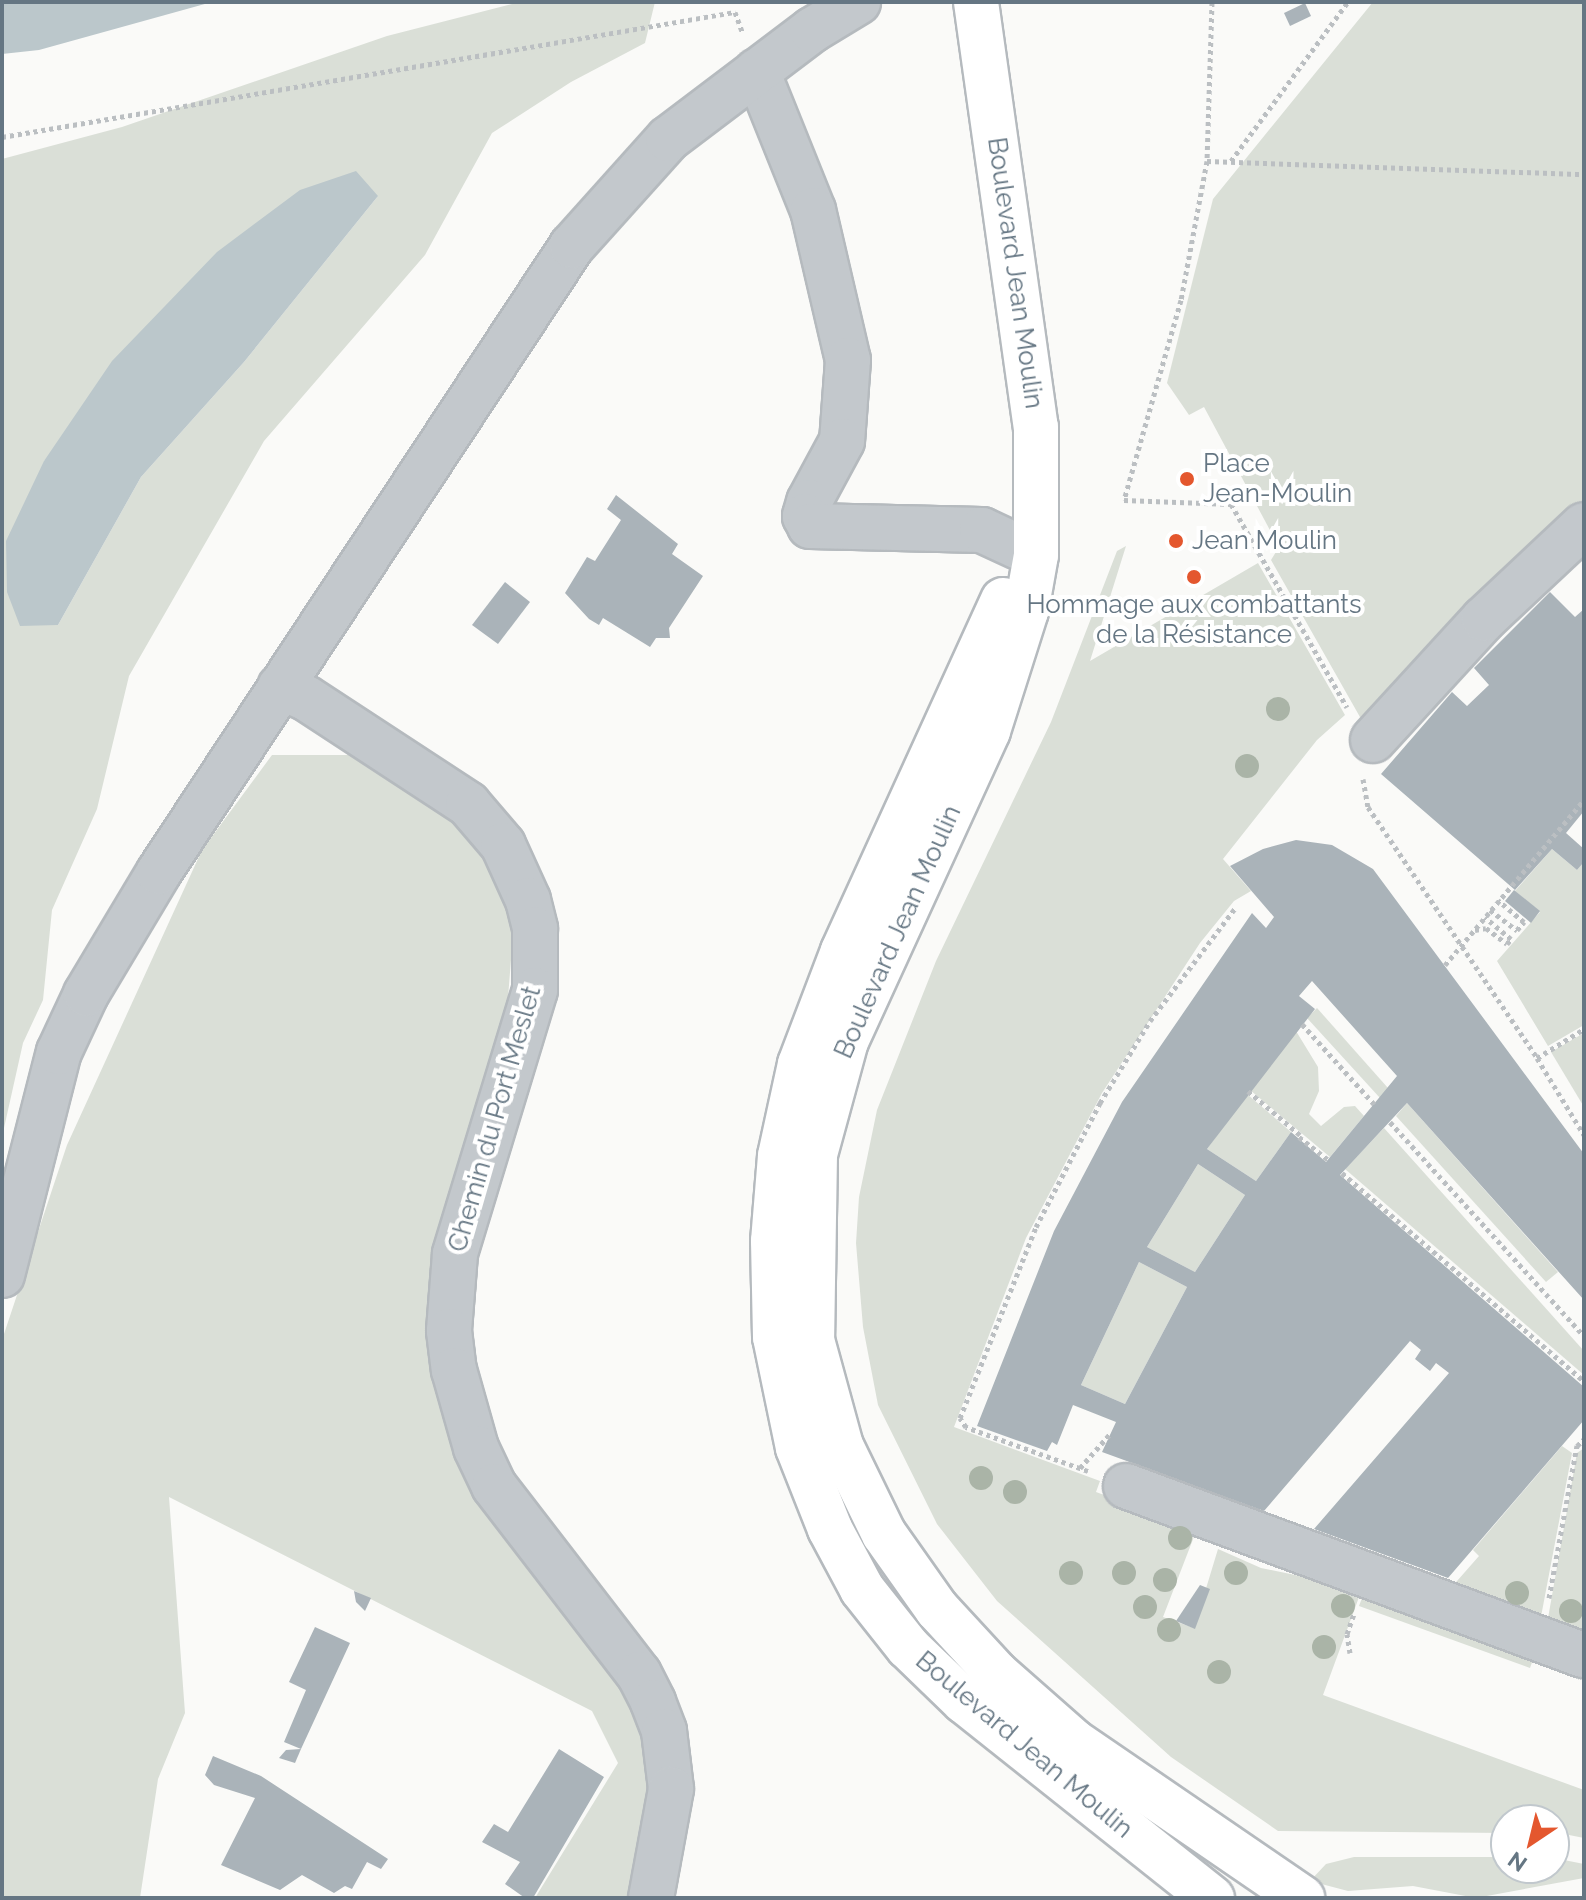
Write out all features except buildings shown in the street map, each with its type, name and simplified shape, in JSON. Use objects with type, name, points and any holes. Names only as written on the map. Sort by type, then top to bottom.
[{"type":"main road","name":"Boulevard Jean Moulin","points":[[976,2],[1036,427],[1036,555],[1026,611],[988,731],[846,1041],[815,1154],[812,1340],[841,1446],[884,1534],[937,1609],[996,1673],[1073,1741],[1302,1898]]},
{"type":"main road","name":"Boulevard Jean Moulin","points":[[1035,486],[1018,547],[972,672],[843,951],[800,1064],[780,1156],[773,1241],[775,1337],[798,1448],[830,1529],[862,1589],[908,1647],[964,1701],[1212,1898]]},
{"type":"street","points":[[2,1275],[59,1052],[73,1023],[159,872],[572,246],[668,139],[757,71],[858,2]]},
{"type":"street","points":[[757,71],[813,210],[848,360],[842,441],[809,502],[805,516],[810,526],[982,530],[1018,547]]},
{"type":"street","points":[[1361,739],[1584,525]]},
{"type":"street","name":"Chemin du Port Meslet","points":[[280,687],[333,715],[468,804],[503,845],[528,900],[536,945],[535,990],[463,1216],[450,1292],[452,1357],[462,1408],[494,1486],[639,1674],[659,1716],[671,1789],[651,1898]]},
{"type":"street","points":[[1126,1486],[1584,1655]]},
{"type":"path","points":[[1212,2],[1207,161],[1181,300],[1124,500],[1231,504],[1361,739],[1368,807],[1537,1058],[1584,1135]]},
{"type":"path","points":[[1231,161],[1348,2]]},
{"type":"path","points":[[2,137],[735,12]]},
{"type":"path","points":[[1207,161],[1584,174]]},
{"type":"path","points":[[1445,965],[1584,800]]},
{"type":"path","points":[[1490,910],[1517,930],[1524,922],[1498,900]]},
{"type":"path","points":[[1126,1486],[966,1427],[960,1418],[1036,1227],[1093,1115],[1150,1021],[1235,908]]},
{"type":"path","points":[[1474,929],[1486,928],[1507,944],[1511,939],[1485,917]]},
{"type":"path","points":[[1302,1024],[1374,1104]]},
{"type":"path","points":[[1537,1058],[1584,1029]]},
{"type":"path","points":[[1248,1091],[1328,1160]]},
{"type":"path","points":[[1390,1122],[1584,1336]]},
{"type":"path","points":[[1342,1173],[1584,1381]]},
{"type":"path","points":[[1080,1468],[1110,1434]]},
{"type":"path","points":[[1543,1640],[1577,1446],[1584,1439]]},
{"type":"shaded area","points":[[2,2],[212,2],[39,50],[2,54]]},
{"type":"shaded area","points":[[520,2],[655,2],[645,43],[571,82],[492,133],[425,255],[264,441],[129,676],[97,809],[52,910],[43,1000],[23,1043],[2,1137],[2,159],[122,127],[387,36]],"holes":[[[378,196],[244,362],[141,477],[58,625],[44,461]]]},
{"type":"shaded area","points":[[1373,2],[1584,2],[1584,535],[1373,740],[1271,560],[1279,547],[1204,407],[1189,415],[1167,383],[1213,199]]},
{"type":"shaded area","points":[[356,171],[378,196],[244,362],[141,477],[58,625],[20,626],[7,592],[6,541],[44,461],[112,361],[217,252],[300,190]]},
{"type":"shaded area","points":[[1126,546],[1090,661],[1258,563],[1345,715],[1317,740],[1223,859],[1251,891],[1234,901],[1200,943],[1102,1093],[1026,1238],[954,1427],[1100,1481],[1096,1492],[1180,1523],[1195,1534],[1163,1617],[1194,1628],[1218,1549],[1261,1568],[1362,1589],[1323,1695],[1584,1790],[1584,1838],[1570,1835],[1570,1804],[1490,1804],[1490,1833],[1278,1831],[1171,1757],[997,1601],[937,1524],[878,1405],[863,1327],[856,1243],[859,1197],[877,1110],[936,961],[1051,722],[1117,551]]},
{"type":"shaded area","points":[[272,755],[349,755],[453,816],[505,885],[513,935],[507,1010],[445,1404],[625,1688],[653,1766],[631,1898],[535,1898],[618,1763],[592,1711],[169,1497],[185,1713],[158,1779],[140,1898],[2,1898],[2,1340],[67,1145],[202,850]]},
{"type":"shaded area","points":[[1552,849],[1577,870],[1584,862],[1584,1025],[1548,1046],[1497,961],[1540,912],[1515,891]]},
{"type":"shaded area","points":[[1317,1008],[1388,1088],[1380,1098],[1307,1018]]},
{"type":"shaded area","points":[[1296,1031],[1318,1067],[1319,1091],[1309,1114],[1321,1126],[1344,1107],[1355,1106],[1364,1116],[1330,1157],[1250,1090]]},
{"type":"shaded area","points":[[1584,1033],[1584,1107],[1551,1052]]},
{"type":"shaded area","points":[[1247,1094],[1291,1132],[1256,1181],[1207,1149]]},
{"type":"shaded area","points":[[1407,1103],[1558,1272],[1546,1282],[1396,1116]]},
{"type":"shaded area","points":[[1384,1128],[1584,1351],[1584,1375],[1345,1169]]},
{"type":"shaded area","points":[[1198,1164],[1245,1195],[1195,1272],[1147,1247]]},
{"type":"shaded area","points":[[1139,1262],[1187,1287],[1125,1404],[1081,1385]]},
{"type":"shaded area","points":[[1562,1446],[1572,1453],[1540,1622],[1450,1589],[1479,1556],[1473,1550]]},
{"type":"shaded area","points":[[1584,1448],[1584,1637],[1547,1624],[1577,1453]]},
{"type":"shaded area","points":[[1365,1590],[1536,1651],[1530,1668],[1359,1606]]},
{"type":"shaded area","points":[[1354,1857],[1490,1857],[1490,1884],[1552,1884],[1476,1898],[1413,1886],[1348,1891],[1310,1881],[1326,1864]]},
{"type":"shaded area","points":[[1570,1861],[1584,1864],[1584,1878],[1570,1881]]},
{"type":"place","name":"Place Jean-Moulin","points":[[1187,479]]},
{"type":"place","name":"Jean Moulin","points":[[1176,541]]},
{"type":"place","name":"Hommage aux combattants de la Résistance","points":[[1194,577]]}]
